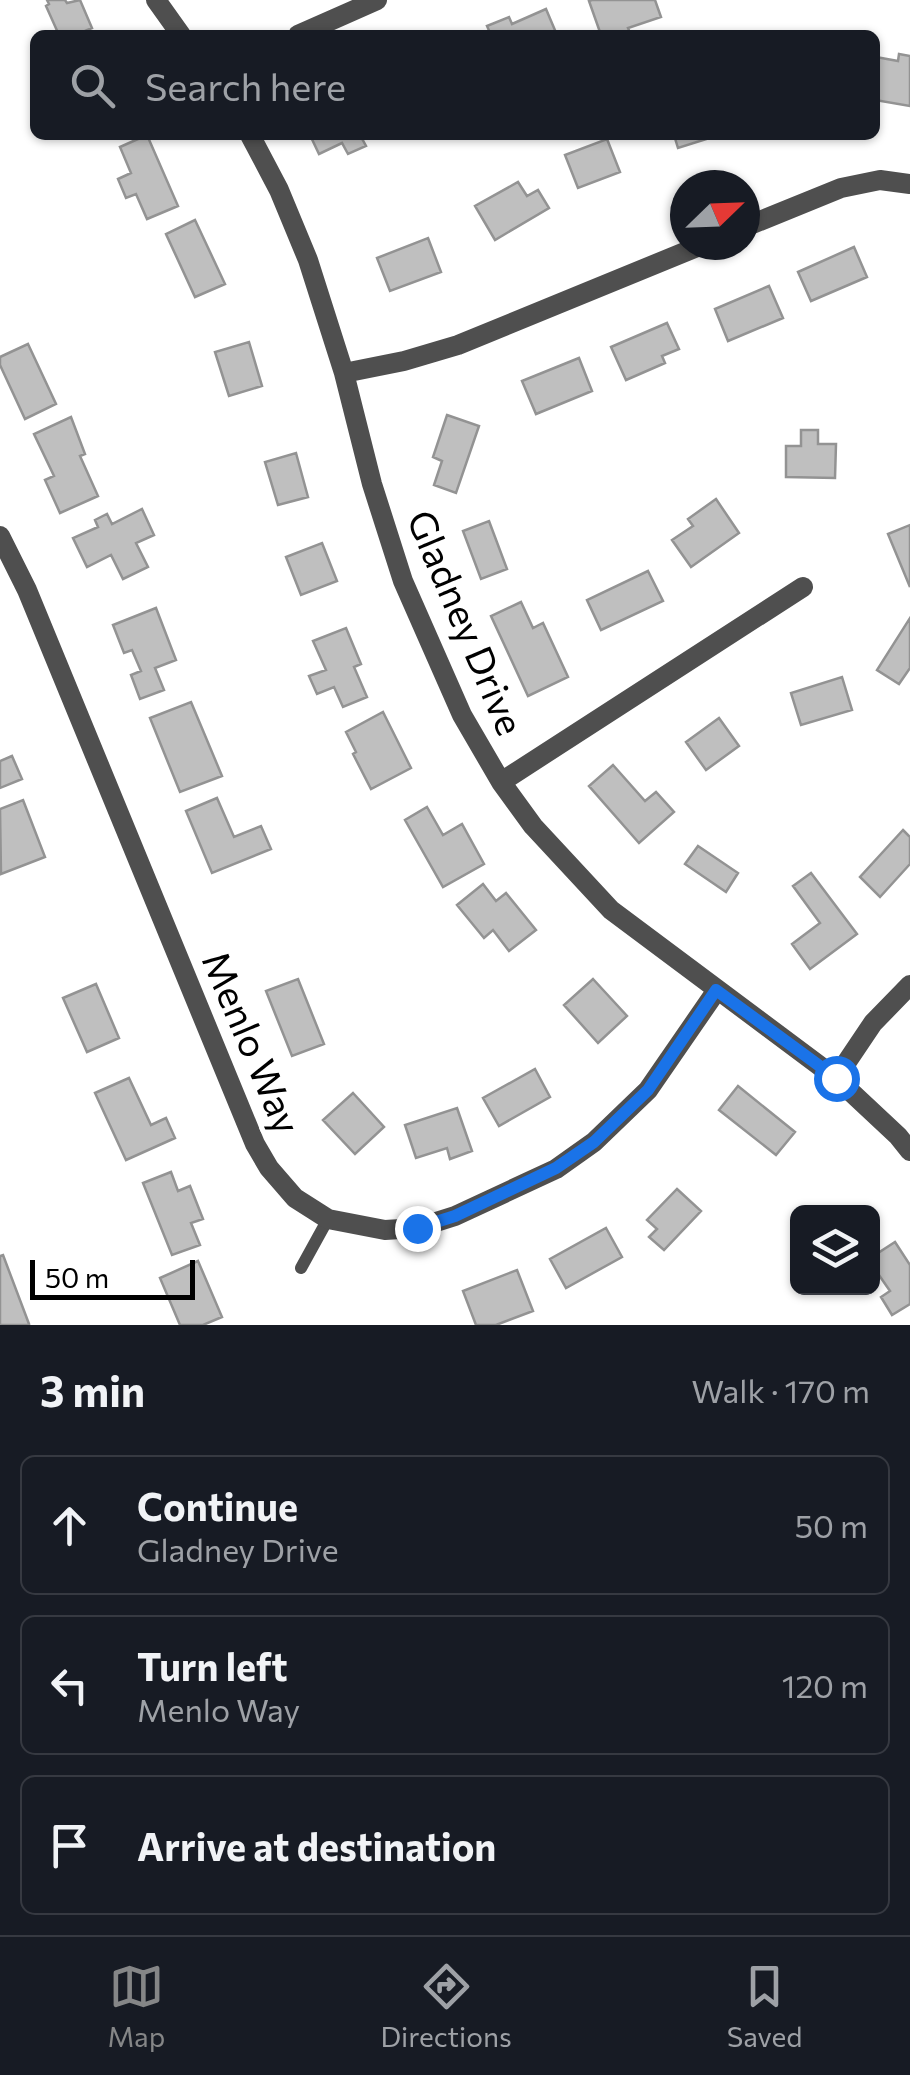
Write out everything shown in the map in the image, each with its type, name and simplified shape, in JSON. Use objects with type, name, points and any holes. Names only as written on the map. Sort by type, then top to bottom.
[{"type":"street","points":[[156,0],[177,30]]},
{"type":"street","points":[[309,30],[378,0]]},
{"type":"street","name":"Gladney Drive","points":[[253,140],[308,260],[403,581],[462,714],[501,782],[533,826],[612,910],[836,1078],[910,1151]]},
{"type":"street","points":[[760,221],[841,188],[880,180],[910,184]]},
{"type":"street","points":[[344,373],[458,346],[670,258]]},
{"type":"street","name":"Menlo Way","points":[[0,536],[28,590],[256,1144],[269,1168],[295,1198],[328,1218],[384,1230],[417,1228],[455,1216],[556,1168],[594,1142],[648,1090],[716,990]]},
{"type":"street","points":[[501,782],[803,587]]},
{"type":"street","points":[[836,1078],[873,1023],[910,985]]},
{"type":"lane","points":[[301,1268],[328,1218]]},
{"type":"building","points":[[47,0],[80,0],[92,28],[57,30],[46,6]]},
{"type":"building","points":[[655,0],[661,17],[629,30],[599,30],[589,1]]},
{"type":"building","points":[[546,9],[555,30],[489,30],[487,26],[509,17],[512,24]]},
{"type":"building","points":[[899,54],[910,56],[910,106],[880,101],[880,58],[898,61]]},
{"type":"building","points":[[136,140],[149,140],[178,206],[147,219],[136,194],[126,198],[118,179],[131,173],[120,147]]},
{"type":"building","points":[[312,140],[363,140],[366,146],[348,154],[342,143],[319,154]]},
{"type":"building","points":[[607,140],[620,172],[578,188],[565,155]]},
{"type":"building","points":[[676,140],[703,140],[678,148]]},
{"type":"building","points":[[518,182],[527,196],[538,190],[549,208],[495,240],[475,206]]},
{"type":"building","points":[[195,220],[225,284],[195,297],[166,234]]},
{"type":"building","points":[[428,238],[441,272],[390,291],[377,258]]},
{"type":"building","points":[[854,247],[867,277],[811,301],[798,272]]},
{"type":"building","points":[[769,286],[783,318],[728,341],[715,309]]},
{"type":"building","points":[[667,323],[679,349],[662,356],[665,363],[626,380],[611,347]]},
{"type":"building","points":[[249,342],[262,386],[229,396],[215,352]]},
{"type":"building","points":[[28,344],[56,404],[25,419],[0,357]]},
{"type":"building","points":[[579,358],[592,391],[536,414],[522,381]]},
{"type":"building","points":[[447,415],[479,426],[456,493],[434,485],[442,461],[433,457]]},
{"type":"building","points":[[71,417],[85,454],[80,456],[98,496],[60,513],[45,480],[54,476],[34,434]]},
{"type":"building","points":[[801,430],[818,430],[818,444],[836,444],[835,478],[786,477],[786,446],[801,446]]},
{"type":"building","points":[[296,453],[308,497],[278,505],[265,462]]},
{"type":"building","points":[[716,499],[739,533],[691,567],[672,540],[693,526],[688,519]]},
{"type":"building","points":[[142,509],[154,535],[136,543],[148,567],[123,579],[111,555],[87,567],[73,538],[98,527],[95,520],[107,514],[112,524]]},
{"type":"building","points":[[489,521],[507,569],[481,579],[463,531]]},
{"type":"building","points":[[910,525],[910,587],[888,534]]},
{"type":"building","points":[[322,543],[337,581],[301,595],[286,557]]},
{"type":"building","points":[[648,571],[663,601],[601,630],[587,600]]},
{"type":"building","points":[[521,602],[533,628],[543,623],[568,677],[528,696],[491,616]]},
{"type":"building","points":[[156,608],[176,660],[155,668],[164,690],[140,699],[131,675],[141,671],[132,650],[124,653],[113,625]]},
{"type":"building","points":[[910,618],[910,668],[899,684],[877,670]]},
{"type":"building","points":[[346,628],[361,664],[354,667],[367,697],[343,707],[334,687],[317,694],[309,676],[326,670],[313,641]]},
{"type":"building","points":[[842,677],[852,710],[801,725],[791,693]]},
{"type":"building","points":[[191,702],[222,776],[180,792],[150,718]]},
{"type":"building","points":[[383,712],[411,768],[371,789],[346,732]]},
{"type":"building","points":[[719,718],[739,746],[706,770],[686,742]]},
{"type":"building","points":[[12,756],[22,779],[0,788],[0,761]]},
{"type":"building","points":[[613,765],[645,801],[656,792],[674,812],[639,843],[589,786]]},
{"type":"building","points":[[217,798],[234,837],[261,826],[271,849],[212,873],[186,811]]},
{"type":"building","points":[[23,800],[45,857],[1,874],[0,809]]},
{"type":"building","points":[[427,807],[443,835],[462,824],[484,864],[443,887],[405,820]]},
{"type":"building","points":[[903,830],[910,837],[910,864],[880,897],[860,877]]},
{"type":"building","points":[[698,846],[738,873],[726,892],[685,864]]},
{"type":"building","points":[[811,873],[857,934],[810,969],[792,944],[820,923],[793,886]]},
{"type":"building","points":[[483,884],[496,901],[506,893],[536,930],[509,951],[493,930],[484,938],[457,905]]},
{"type":"building","points":[[298,979],[324,1044],[292,1056],[266,991]]},
{"type":"building","points":[[593,979],[627,1016],[598,1043],[564,1005]]},
{"type":"building","points":[[96,984],[119,1038],[87,1052],[63,998]]},
{"type":"building","points":[[535,1069],[550,1097],[499,1126],[483,1098]]},
{"type":"building","points":[[129,1078],[151,1125],[166,1118],[175,1138],[126,1160],[95,1093]]},
{"type":"building","points":[[738,1086],[795,1132],[776,1155],[719,1110]]},
{"type":"building","points":[[353,1093],[384,1127],[355,1154],[323,1120]]},
{"type":"building","points":[[457,1108],[472,1151],[450,1159],[447,1148],[416,1158],[405,1125]]},
{"type":"building","points":[[171,1172],[178,1191],[190,1186],[203,1219],[191,1223],[200,1245],[172,1255],[143,1183]]},
{"type":"building","points":[[677,1189],[701,1211],[664,1250],[649,1237],[657,1229],[647,1220]]},
{"type":"building","points":[[606,1228],[622,1257],[566,1288],[550,1259]]},
{"type":"building","points":[[895,1242],[910,1265],[910,1304],[892,1315],[881,1297],[890,1291],[880,1277],[880,1252]]},
{"type":"building","points":[[3,1255],[29,1324],[27,1325],[0,1325]]},
{"type":"building","points":[[198,1261],[222,1317],[203,1325],[180,1325],[160,1278]]},
{"type":"building","points":[[517,1270],[533,1311],[496,1325],[476,1325],[463,1291]]},
{"type":"route","points":[[417,1228],[455,1216],[556,1168],[594,1142],[648,1090],[716,990],[836,1078]]}]
